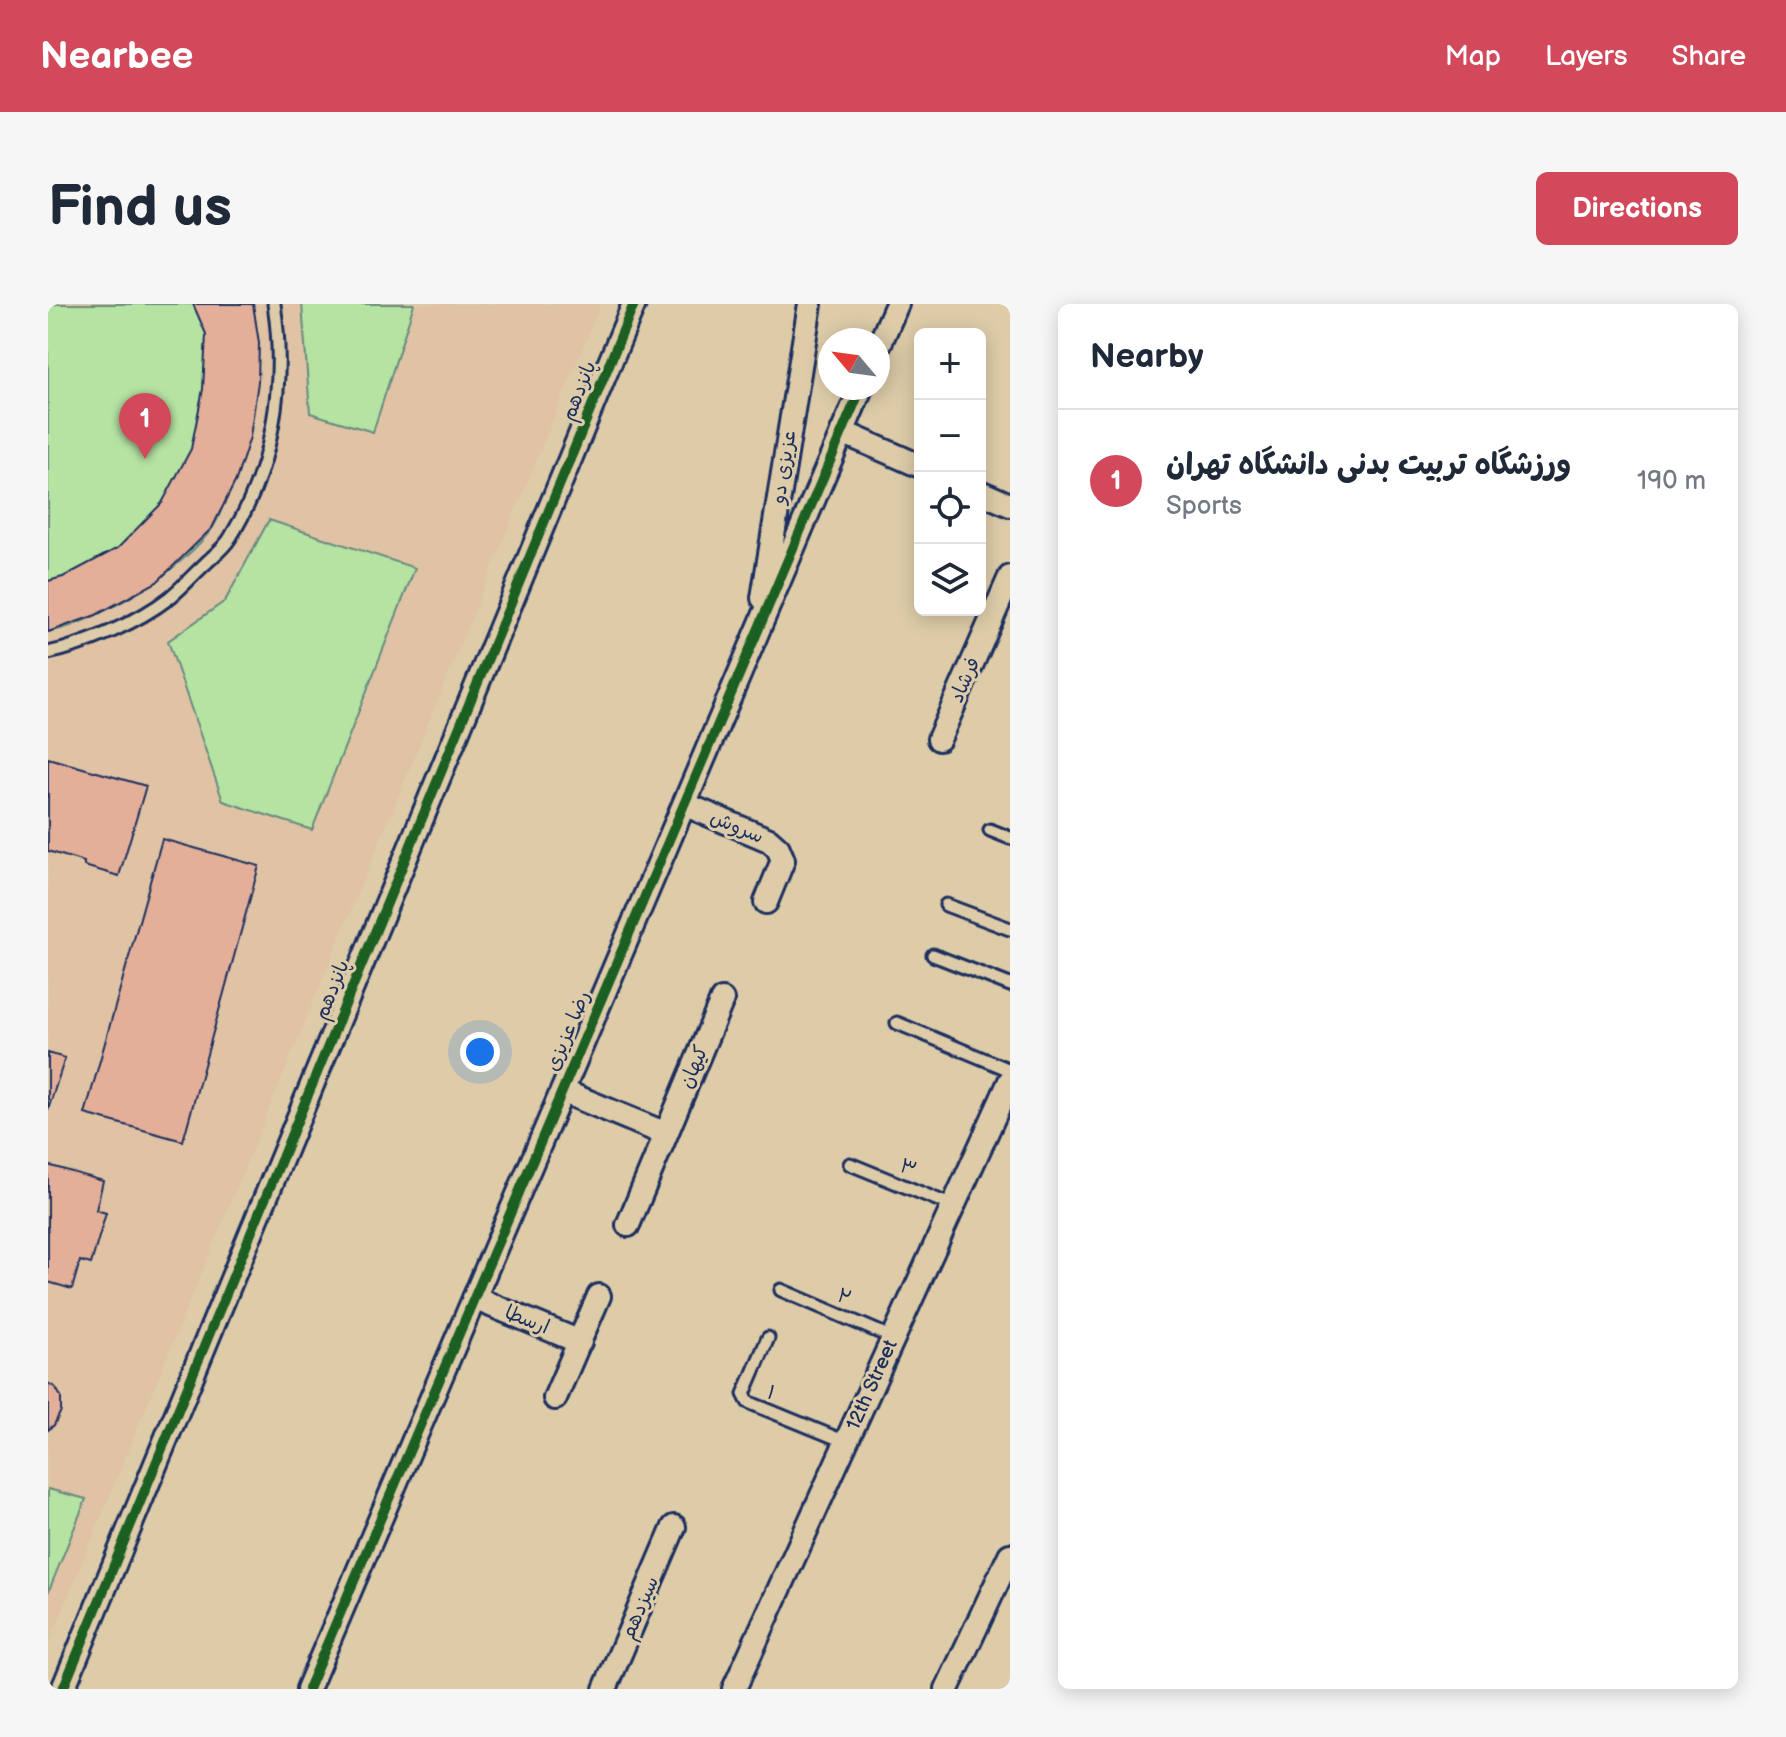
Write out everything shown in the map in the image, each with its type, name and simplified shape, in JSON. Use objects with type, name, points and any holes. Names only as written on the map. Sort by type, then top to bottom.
[{"type":"street","name":"پانزدهم","points":[[63,1689],[634,304]]},
{"type":"street","name":"عزیزی دو","points":[[758,631],[810,304]]},
{"type":"street","points":[[887,328],[897,304]]},
{"type":"street","name":"رضا عزیزی","points":[[308,1689],[856,400]]},
{"type":"street","points":[[842,432],[914,463]]},
{"type":"street","points":[[986,495],[1010,505]]},
{"type":"street","name":"فرشاد","points":[[939,739],[1010,577]]},
{"type":"street","name":"سروش","points":[[684,804],[769,840],[778,848],[783,860],[766,902]]},
{"type":"street","name":"کیهان","points":[[628,1225],[722,1000]]},
{"type":"street","name":"12th Street","points":[[734,1689],[1010,1081]]},
{"type":"street","points":[[562,1091],[666,1134]]},
{"type":"street","points":[[555,1398],[599,1296]]},
{"type":"street","name":"ارسطا","points":[[474,1298],[580,1342]]},
{"type":"street","name":"سیزدهم","points":[[605,1689],[674,1527]]},
{"type":"street","points":[[947,1689],[1010,1555]]},
{"type":"lane","points":[[48,653],[105,634],[169,598],[229,540],[255,488],[270,442],[279,384],[280,342],[274,304]]},
{"type":"lane","points":[[990,830],[1010,838]]},
{"type":"lane","points":[[946,905],[1010,929]]},
{"type":"lane","points":[[933,955],[1010,985]]},
{"type":"lane","points":[[897,1023],[1010,1070]]},
{"type":"lane","name":"۳","points":[[850,1164],[953,1206]]},
{"type":"lane","name":"۲","points":[[781,1290],[893,1338]]},
{"type":"lane","name":"۱","points":[[768,1338],[744,1394],[748,1402],[846,1442]]},
{"type":"shaded area","points":[[48,304],[601,304],[48,1646]]},
{"type":"green space","points":[[48,304],[253,304],[258,355],[255,405],[244,453],[212,529],[180,562],[142,590],[83,621],[48,632]]},
{"type":"green space","points":[[302,304],[414,304],[373,432],[310,413]]},
{"type":"green space","points":[[269,520],[415,568],[312,830],[223,801],[168,641],[225,601]]},
{"type":"green space","points":[[48,1489],[86,1499],[48,1593]]},
{"type":"building","points":[[193,304],[253,304],[259,343],[258,382],[250,437],[236,480],[212,528],[157,582],[96,615],[48,632],[48,581],[63,577],[118,548],[162,503],[191,449],[203,389],[206,334]]},
{"type":"building","points":[[48,758],[146,786],[119,876],[48,851]]},
{"type":"building","points":[[162,839],[259,866],[183,1141],[85,1114]]},
{"type":"building","points":[[48,1053],[65,1058],[48,1110]]},
{"type":"building","points":[[48,1165],[103,1181],[96,1210],[106,1213],[91,1264],[80,1261],[72,1289],[48,1282]]},
{"type":"building","points":[[48,1383],[56,1388],[61,1397],[61,1411],[48,1430]]},
{"type":"cycle path","points":[[63,1689],[634,304]]},
{"type":"cycle path","points":[[308,1689],[856,400]]},
{"type":"place","name":"ورزشگاه تربیت بدنی دانشگاه تهران","points":[[145,459]]}]
